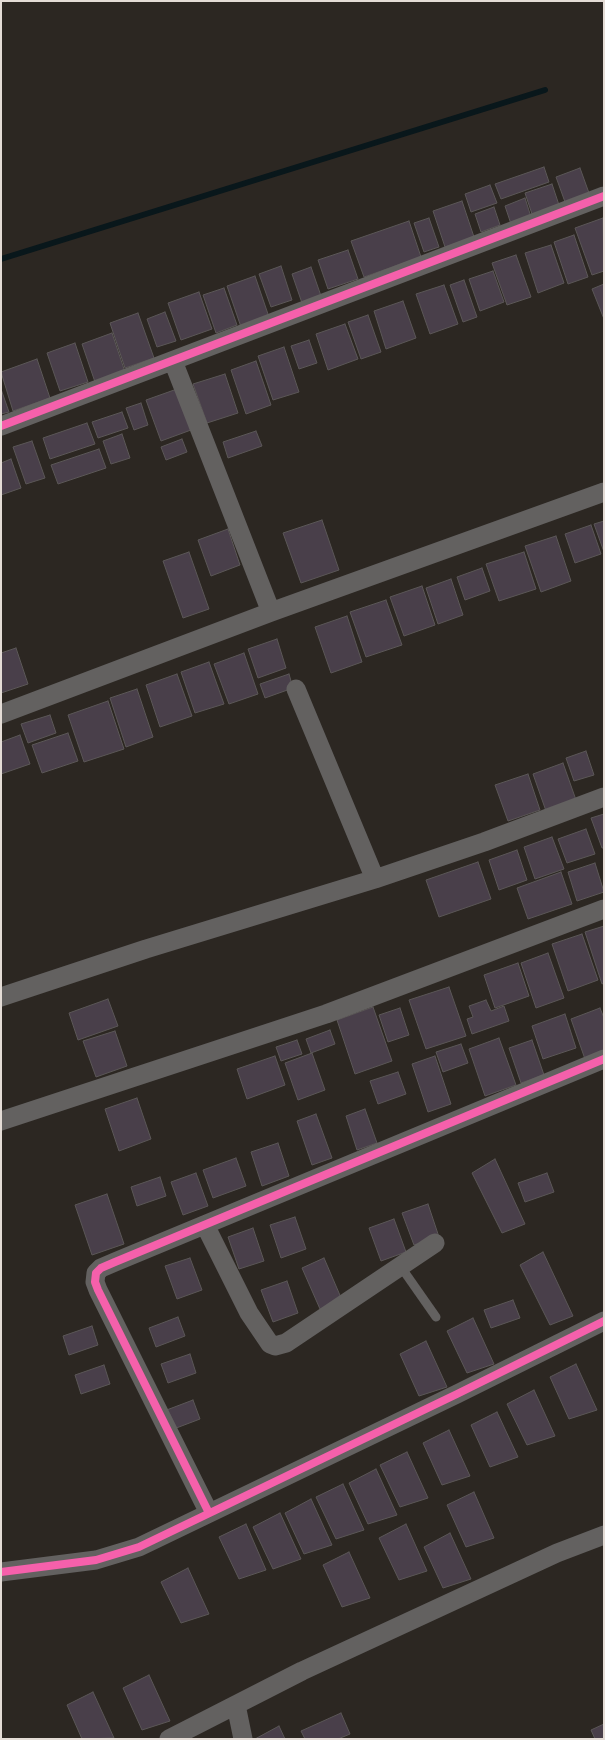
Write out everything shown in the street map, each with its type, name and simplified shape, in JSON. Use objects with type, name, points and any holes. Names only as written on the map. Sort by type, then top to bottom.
[{"type":"street","points":[[1,426],[604,196]]},
{"type":"street","points":[[172,361],[271,612]]},
{"type":"street","points":[[1,714],[271,612],[604,492]]},
{"type":"street","points":[[296,689],[375,880]]},
{"type":"street","points":[[1,997],[146,949],[375,880],[604,797]]},
{"type":"street","points":[[1,1121],[326,1014],[604,909]]},
{"type":"street","points":[[209,1513],[95,1282],[96,1273],[100,1268],[604,1059]]},
{"type":"street","points":[[205,1225],[249,1313],[270,1344],[274,1346],[286,1343],[435,1244]]},
{"type":"street","points":[[1,1572],[96,1560],[128,1552],[458,1394],[604,1321]]},
{"type":"street","points":[[168,1739],[302,1671],[557,1553],[604,1535]]},
{"type":"street","points":[[236,1704],[243,1739]]},
{"type":"lane","points":[[401,1267],[436,1317]]},
{"type":"building","points":[[544,167],[549,182],[501,199],[495,184]]},
{"type":"building","points":[[580,168],[589,193],[565,202],[556,177]]},
{"type":"building","points":[[552,184],[560,208],[533,217],[525,193]]},
{"type":"building","points":[[490,185],[497,203],[471,212],[465,194]]},
{"type":"building","points":[[525,198],[531,217],[511,224],[505,206]]},
{"type":"building","points":[[462,201],[474,237],[445,247],[433,211]]},
{"type":"building","points":[[494,207],[500,225],[481,232],[475,214]]},
{"type":"building","points":[[429,218],[439,247],[424,252],[414,223]]},
{"type":"building","points":[[603,218],[604,271],[592,275],[575,228]]},
{"type":"building","points":[[409,221],[421,257],[364,277],[351,241]]},
{"type":"building","points":[[574,235],[588,277],[568,284],[554,242]]},
{"type":"building","points":[[551,245],[564,283],[538,293],[525,253]]},
{"type":"building","points":[[348,250],[358,279],[328,289],[318,260]]},
{"type":"building","points":[[516,255],[531,297],[507,305],[492,263]]},
{"type":"building","points":[[281,266],[292,300],[271,307],[259,274]]},
{"type":"building","points":[[311,267],[321,296],[302,303],[292,274]]},
{"type":"building","points":[[493,271],[504,302],[480,311],[469,279]]},
{"type":"building","points":[[255,276],[269,317],[241,327],[227,286]]},
{"type":"building","points":[[464,280],[477,317],[463,322],[450,285]]},
{"type":"building","points":[[604,284],[604,319],[592,289]]},
{"type":"building","points":[[444,285],[458,324],[430,334],[416,294]]},
{"type":"building","points":[[224,288],[237,325],[216,333],[203,295]]},
{"type":"building","points":[[199,292],[212,329],[181,340],[168,303]]},
{"type":"building","points":[[403,301],[416,338],[386,349],[374,311]]},
{"type":"building","points":[[165,312],[176,341],[157,347],[147,319]]},
{"type":"building","points":[[138,313],[154,358],[125,368],[110,323]]},
{"type":"building","points":[[368,315],[381,352],[361,359],[348,322]]},
{"type":"building","points":[[345,324],[358,359],[328,370],[316,334]]},
{"type":"building","points":[[112,333],[125,372],[95,382],[82,344]]},
{"type":"building","points":[[309,340],[317,363],[299,369],[291,346]]},
{"type":"building","points":[[75,343],[88,382],[60,391],[47,353]]},
{"type":"building","points":[[284,347],[299,392],[273,400],[258,356]]},
{"type":"building","points":[[37,359],[50,398],[13,411],[1,372]]},
{"type":"building","points":[[256,361],[271,405],[246,414],[231,370]]},
{"type":"building","points":[[225,374],[238,413],[207,423],[193,384]]},
{"type":"building","points":[[1,389],[9,412],[1,414]]},
{"type":"building","points":[[177,389],[191,430],[161,441],[146,400]]},
{"type":"building","points":[[141,403],[148,425],[134,430],[126,408]]},
{"type":"building","points":[[122,412],[128,428],[98,438],[92,422]]},
{"type":"building","points":[[87,423],[95,444],[50,459],[43,438]]},
{"type":"building","points":[[256,431],[262,446],[228,458],[223,442]]},
{"type":"building","points":[[122,434],[130,458],[111,464],[103,441]]},
{"type":"building","points":[[182,439],[187,452],[166,460],[161,447]]},
{"type":"building","points":[[32,441],[45,478],[26,484],[13,447]]},
{"type":"building","points":[[99,449],[106,468],[58,484],[51,465]]},
{"type":"building","points":[[11,459],[21,488],[1,495],[1,463]]},
{"type":"building","points":[[322,520],[339,570],[301,583],[283,533]]},
{"type":"building","points":[[604,521],[604,552],[594,524]]},
{"type":"building","points":[[591,525],[601,554],[575,563],[565,534]]},
{"type":"building","points":[[228,529],[240,565],[211,576],[198,540]]},
{"type":"building","points":[[556,536],[571,581],[541,592],[525,546]]},
{"type":"building","points":[[189,552],[209,609],[183,618],[163,561]]},
{"type":"building","points":[[524,552],[536,589],[499,601],[486,564]]},
{"type":"building","points":[[482,568],[490,591],[465,600],[457,577]]},
{"type":"building","points":[[451,579],[463,615],[438,624],[426,588]]},
{"type":"building","points":[[422,586],[435,625],[404,636],[390,597]]},
{"type":"building","points":[[386,600],[402,645],[366,657],[350,612]]},
{"type":"building","points":[[347,616],[362,662],[331,673],[315,627]]},
{"type":"building","points":[[277,639],[286,668],[258,678],[248,649]]},
{"type":"building","points":[[16,648],[28,684],[1,693],[1,653]]},
{"type":"building","points":[[244,653],[258,694],[229,704],[214,664]]},
{"type":"building","points":[[209,662],[224,704],[195,713],[181,672]]},
{"type":"building","points":[[177,674],[192,716],[160,727],[146,685]]},
{"type":"building","points":[[289,674],[293,688],[265,698],[260,684]]},
{"type":"building","points":[[137,689],[153,737],[126,747],[110,698]]},
{"type":"building","points":[[108,701],[124,749],[84,762],[68,715]]},
{"type":"building","points":[[50,715],[56,733],[28,743],[21,724]]},
{"type":"building","points":[[68,733],[78,761],[42,773],[32,745]]},
{"type":"building","points":[[20,735],[30,764],[1,774],[1,742]]},
{"type":"building","points":[[586,751],[594,775],[574,781],[566,758]]},
{"type":"building","points":[[563,763],[576,800],[546,811],[533,774]]},
{"type":"building","points":[[528,774],[540,810],[508,821],[495,785]]},
{"type":"building","points":[[604,814],[604,848],[602,848],[591,818]]},
{"type":"building","points":[[586,829],[595,854],[567,863],[558,839]]},
{"type":"building","points":[[552,837],[564,869],[535,879],[524,847]]},
{"type":"building","points":[[517,850],[527,880],[499,890],[489,860]]},
{"type":"building","points":[[478,862],[491,899],[439,917],[426,880]]},
{"type":"building","points":[[595,863],[604,892],[577,901],[568,872]]},
{"type":"building","points":[[561,872],[572,904],[528,919],[517,888]]},
{"type":"building","points":[[604,926],[604,983],[602,984],[585,932]]},
{"type":"building","points":[[582,934],[598,980],[568,991],[552,944]]},
{"type":"building","points":[[548,953],[564,998],[536,1008],[521,963]]},
{"type":"building","points":[[518,963],[529,996],[495,1008],[484,975]]},
{"type":"building","points":[[449,987],[466,1036],[426,1049],[409,1000]]},
{"type":"building","points":[[108,999],[118,1026],[78,1040],[69,1013]]},
{"type":"building","points":[[486,1000],[491,1011],[504,1006],[509,1021],[472,1034],[467,1019],[473,1017],[469,1006]]},
{"type":"building","points":[[373,1007],[392,1061],[355,1074],[337,1020]]},
{"type":"building","points":[[400,1008],[409,1035],[388,1042],[379,1015]]},
{"type":"building","points":[[600,1008],[604,1018],[604,1056],[586,1062],[571,1019]]},
{"type":"building","points":[[565,1014],[576,1048],[543,1059],[532,1026]]},
{"type":"building","points":[[330,1030],[335,1044],[311,1053],[306,1039]]},
{"type":"building","points":[[115,1031],[127,1066],[96,1077],[83,1041]]},
{"type":"building","points":[[499,1038],[516,1085],[485,1096],[469,1049]]},
{"type":"building","points":[[297,1040],[302,1054],[281,1061],[276,1047]]},
{"type":"building","points":[[532,1040],[544,1075],[521,1083],[509,1048]]},
{"type":"building","points":[[461,1044],[468,1063],[443,1072],[436,1052]]},
{"type":"building","points":[[312,1053],[325,1090],[298,1100],[285,1063]]},
{"type":"building","points":[[275,1056],[285,1085],[247,1099],[237,1069]]},
{"type":"building","points":[[435,1056],[451,1104],[428,1112],[412,1064]]},
{"type":"building","points":[[398,1072],[406,1094],[378,1104],[370,1081]]},
{"type":"building","points":[[137,1098],[151,1139],[119,1151],[105,1109]]},
{"type":"building","points":[[365,1109],[377,1143],[357,1150],[346,1116]]},
{"type":"building","points":[[316,1114],[332,1158],[312,1165],[297,1121]]},
{"type":"building","points":[[278,1143],[289,1176],[262,1186],[251,1152]]},
{"type":"building","points":[[236,1158],[246,1186],[213,1198],[203,1170]]},
{"type":"building","points":[[495,1159],[525,1224],[502,1233],[472,1173]]},
{"type":"building","points":[[196,1173],[208,1206],[183,1215],[171,1182]]},
{"type":"building","points":[[547,1173],[554,1192],[525,1202],[518,1183]]},
{"type":"building","points":[[160,1177],[166,1196],[137,1206],[131,1187]]},
{"type":"building","points":[[107,1194],[124,1244],[92,1255],[75,1205]]},
{"type":"building","points":[[428,1204],[439,1237],[414,1245],[402,1213]]},
{"type":"building","points":[[295,1217],[306,1249],[281,1258],[270,1225]]},
{"type":"building","points":[[394,1219],[406,1252],[381,1261],[369,1228]]},
{"type":"building","points":[[253,1228],[264,1261],[239,1269],[228,1237]]},
{"type":"building","points":[[543,1252],[573,1316],[550,1325],[520,1265]]},
{"type":"building","points":[[190,1258],[202,1290],[177,1299],[165,1266]]},
{"type":"building","points":[[324,1258],[342,1300],[320,1309],[302,1268]]},
{"type":"building","points":[[287,1281],[298,1313],[273,1322],[261,1290]]},
{"type":"building","points":[[513,1300],[520,1318],[491,1328],[484,1310]]},
{"type":"building","points":[[178,1317],[185,1336],[156,1347],[149,1328]]},
{"type":"building","points":[[473,1318],[494,1364],[467,1373],[447,1331]]},
{"type":"building","points":[[92,1326],[98,1345],[69,1355],[63,1336]]},
{"type":"building","points":[[426,1341],[447,1387],[419,1396],[400,1354]]},
{"type":"building","points":[[190,1354],[196,1373],[168,1383],[161,1364]]},
{"type":"building","points":[[576,1364],[597,1410],[569,1419],[550,1377]]},
{"type":"building","points":[[104,1365],[110,1384],[81,1394],[75,1375]]},
{"type":"building","points":[[534,1390],[555,1436],[527,1445],[507,1404]]},
{"type":"building","points":[[193,1400],[200,1419],[171,1430],[164,1411]]},
{"type":"building","points":[[497,1412],[518,1457],[490,1467],[471,1425]]},
{"type":"building","points":[[449,1430],[470,1476],[442,1485],[423,1443]]},
{"type":"building","points":[[407,1452],[428,1498],[400,1507],[380,1465]]},
{"type":"building","points":[[376,1469],[397,1515],[368,1524],[349,1483]]},
{"type":"building","points":[[343,1484],[364,1530],[336,1539],[316,1497]]},
{"type":"building","points":[[474,1492],[494,1538],[466,1547],[447,1505]]},
{"type":"building","points":[[311,1499],[332,1545],[304,1554],[285,1513]]},
{"type":"building","points":[[280,1513],[301,1559],[273,1569],[253,1527]]},
{"type":"building","points":[[246,1524],[266,1570],[239,1579],[219,1537]]},
{"type":"building","points":[[406,1524],[427,1571],[399,1580],[379,1538]]},
{"type":"building","points":[[450,1533],[471,1579],[443,1588],[424,1547]]},
{"type":"building","points":[[349,1552],[370,1598],[342,1607],[323,1565]]},
{"type":"building","points":[[188,1568],[209,1614],[181,1623],[161,1582]]},
{"type":"building","points":[[149,1675],[170,1721],[142,1730],[123,1688]]},
{"type":"building","points":[[93,1692],[114,1738],[82,1739],[67,1705]]},
{"type":"building","points":[[341,1713],[350,1734],[338,1739],[305,1739],[301,1731]]},
{"type":"building","points":[[604,1724],[604,1739],[595,1739],[591,1730]]},
{"type":"building","points":[[279,1726],[285,1739],[255,1739]]},
{"type":"waterway","points":[[1,259],[545,90]]},
{"type":"cycle path","points":[[1,426],[604,196]]},
{"type":"cycle path","points":[[209,1513],[98,1290],[95,1282],[96,1273],[101,1268],[115,1262],[604,1059]]},
{"type":"cycle path","points":[[1,1572],[96,1560],[139,1547],[604,1321]]}]
